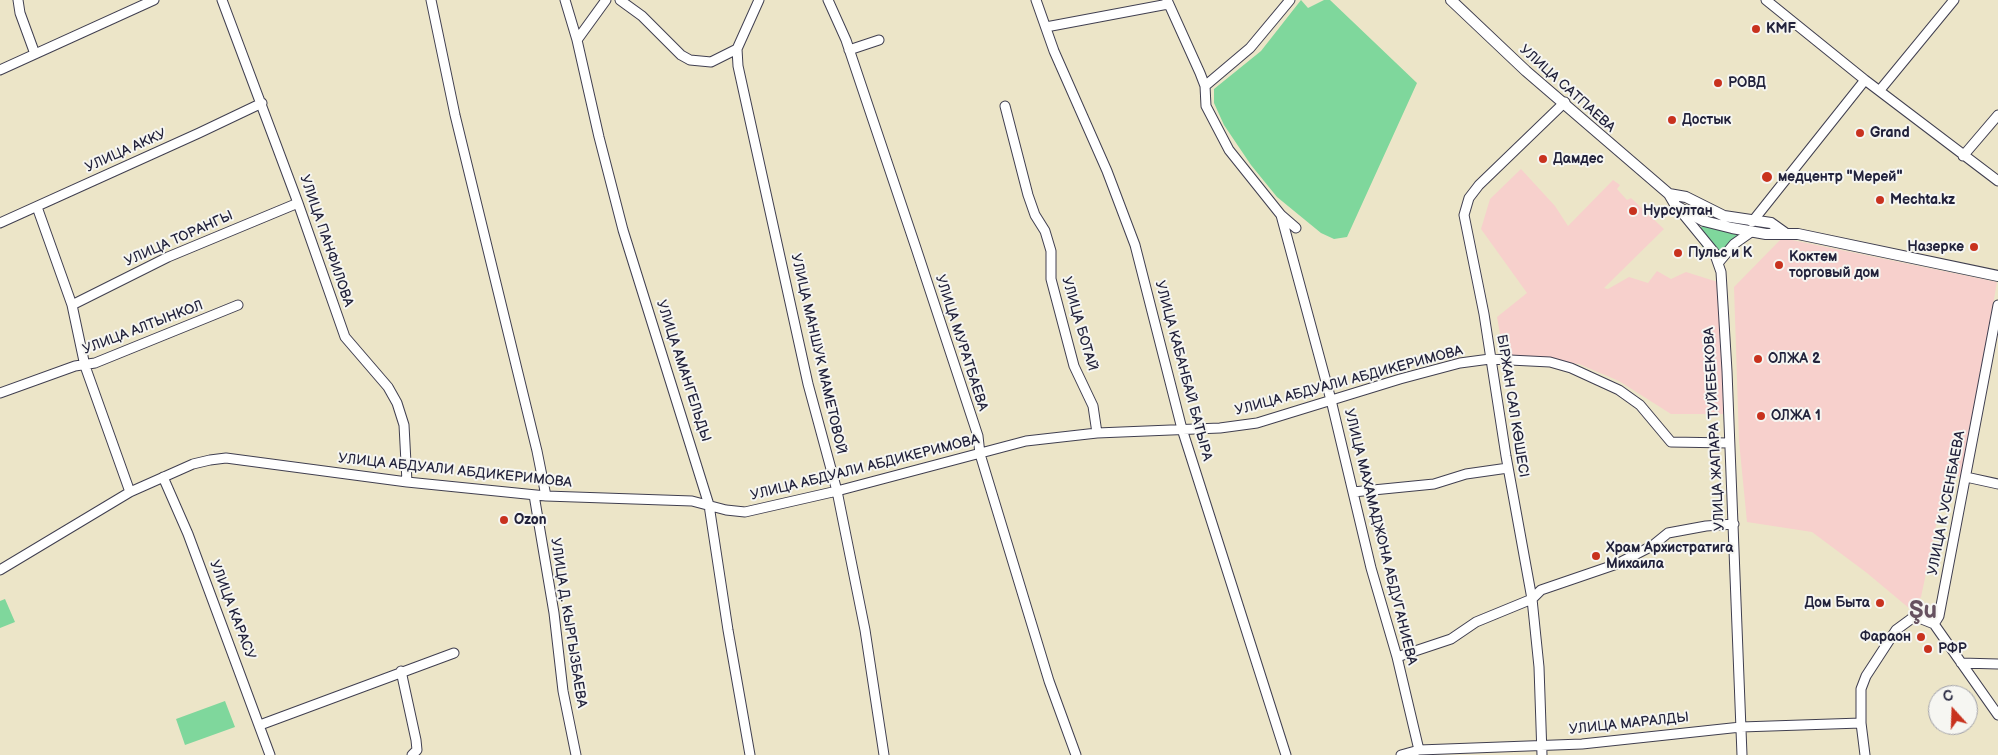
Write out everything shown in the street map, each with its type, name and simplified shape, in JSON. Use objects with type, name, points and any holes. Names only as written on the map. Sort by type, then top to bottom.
[{"type":"street","points":[[18,0],[20,13],[35,54]]},
{"type":"street","points":[[0,70],[154,0]]},
{"type":"street","name":"УЛИЦА ПАНФИЛОВА","points":[[222,0],[262,102],[345,337],[388,387],[397,403],[404,425],[407,482]]},
{"type":"street","points":[[431,0],[455,115],[546,496]]},
{"type":"street","name":"УЛИЦА АМАНГЕЛЬДЫ","points":[[565,0],[577,40],[623,230],[667,365],[709,505],[750,755]]},
{"type":"street","points":[[577,40],[606,0]]},
{"type":"street","points":[[620,0],[642,16],[681,55],[690,60],[711,62],[737,50],[759,0]]},
{"type":"street","name":"УЛИЦА МУРАТБАЕВА","points":[[828,0],[849,50],[978,436],[980,454],[1049,681],[1076,755]]},
{"type":"street","name":"УЛИЦА КАБАНБАЙ БАТЫРА","points":[[1036,0],[1073,98],[1107,171],[1135,245],[1182,429],[1286,755]]},
{"type":"street","points":[[1205,86],[1250,48],[1290,0]]},
{"type":"street","name":"УЛИЦА САТПАЕВА","points":[[1451,0],[1526,71],[1565,102],[1608,144],[1669,194],[1676,206],[1704,221],[1785,233],[1998,276]]},
{"type":"street","points":[[1766,0],[1865,80],[1998,181]]},
{"type":"street","points":[[1880,90],[1954,0]]},
{"type":"street","points":[[1046,27],[1168,2],[1205,86],[1206,106],[1229,150],[1282,215],[1296,228]]},
{"type":"street","points":[[849,50],[879,40]]},
{"type":"street","name":"УЛИЦА МАНШУК МАМЕТОВОЙ","points":[[737,50],[738,66],[752,133],[808,384],[837,491],[865,630],[884,755]]},
{"type":"street","points":[[1719,262],[1752,227],[1865,80]]},
{"type":"street","name":"УЛИЦА АККУ","points":[[0,223],[200,133],[262,102]]},
{"type":"street","name":"БІРЖАН САЛ КӨШЕСІ","points":[[1542,750],[1539,667],[1532,599],[1508,468],[1484,314],[1464,215],[1465,206],[1479,185],[1565,102]]},
{"type":"street","name":"УЛИЦА БОТАЙ","points":[[1005,106],[1028,196],[1045,231],[1051,251],[1051,279],[1074,366],[1093,406],[1098,433]]},
{"type":"street","points":[[1963,156],[1998,114]]},
{"type":"street","name":"УЛИЦА САТПАЕВА","points":[[1669,194],[1686,197],[1724,216],[1752,227]]},
{"type":"street","name":"УЛИЦА ТОРАНГЫ","points":[[72,305],[168,257],[298,203]]},
{"type":"street","name":"УЛИЦА ЖАПАРА ТУЙЕБЕКОВА","points":[[1676,206],[1714,252],[1719,262],[1727,371],[1728,443],[1734,524],[1742,755]]},
{"type":"street","points":[[37,207],[72,305],[85,366],[130,492]]},
{"type":"street","name":"УЛИЦА МАХАМАДЖОНА АБДУГАНИЕВА","points":[[1282,215],[1331,400],[1371,568],[1397,657],[1419,750]]},
{"type":"street","name":"УЛИЦА АЛТЫНКОЛ","points":[[0,393],[75,366],[85,366],[238,305]]},
{"type":"street","name":"УЛИЦА К УСЕНБАЕВА","points":[[1934,624],[1939,616],[1998,305]]},
{"type":"street","name":"УЛИЦА АБДУАЛИ АБДИКЕРИМОВА","points":[[0,570],[130,492],[193,464],[226,458],[407,482],[534,495],[692,501],[745,512],[837,491],[1026,442],[1098,433],[1238,427],[1271,420],[1331,400],[1460,363],[1490,359],[1550,362],[1571,368],[1619,390],[1640,405],[1671,442],[1728,443]]},
{"type":"street","points":[[1353,492],[1434,484],[1466,474],[1508,468]]},
{"type":"street","name":"УЛИЦА КАРАСУ","points":[[163,477],[188,534],[270,755]]},
{"type":"street","points":[[1966,477],[1998,484]]},
{"type":"street","name":"УЛИЦА Д. КЫРГЫЗБАЕВА","points":[[534,495],[554,613],[563,691],[576,755]]},
{"type":"street","points":[[1397,657],[1451,639],[1476,622],[1532,599],[1541,590],[1634,556],[1652,546],[1668,533],[1706,526],[1734,524]]},
{"type":"street","points":[[1865,755],[1860,723],[1861,689],[1866,676],[1896,630],[1911,620],[1919,618],[1934,624],[1998,715]]},
{"type":"street","points":[[260,725],[401,671],[454,653]]},
{"type":"street","points":[[1961,663],[1998,664]]},
{"type":"street","points":[[401,671],[416,740],[417,750],[412,755]]},
{"type":"street","name":"УЛИЦА МАРАЛДЫ","points":[[1401,755],[1419,750],[1542,750],[1741,727],[1860,723]]},
{"type":"shaded area","points":[[1521,169],[1555,206],[1568,226],[1613,180],[1620,185],[1617,189],[1627,200],[1631,198],[1664,229],[1604,288],[1608,289],[1629,277],[1648,283],[1657,271],[1671,279],[1686,272],[1721,283],[1723,414],[1671,414],[1619,381],[1579,364],[1515,358],[1502,345],[1497,317],[1527,293],[1481,229],[1490,199]]},
{"type":"shaded area","points":[[1782,238],[1997,282],[1963,477],[1947,474],[1921,597],[1910,609],[1867,573],[1812,532],[1747,522],[1739,441],[1734,287]]},
{"type":"green space","points":[[1301,0],[1308,8],[1324,0],[1330,0],[1417,83],[1347,237],[1334,239],[1321,233],[1277,197],[1251,165],[1224,125],[1214,103],[1214,89],[1261,51]]},
{"type":"green space","points":[[1718,217],[1732,222],[1737,236],[1732,250],[1718,255],[1704,250],[1699,236],[1704,222]]},
{"type":"green space","points":[[5,599],[15,622],[0,628],[0,601]]},
{"type":"green space","points":[[225,701],[235,727],[185,745],[176,719]]},
{"type":"place","name":"KMF","points":[[1756,29]]},
{"type":"place","name":"РОВД","points":[[1718,83]]},
{"type":"place","name":"Достык","points":[[1672,120]]},
{"type":"place","name":"Grand","points":[[1860,133]]},
{"type":"place","name":"Дамдес","points":[[1543,159]]},
{"type":"place","name":"медцентр \"Мерей\"","points":[[1767,177]]},
{"type":"place","name":"Mechta.kz","points":[[1880,200]]},
{"type":"place","name":"Нурсултан","points":[[1633,211]]},
{"type":"place","name":"Назерке","points":[[1974,247]]},
{"type":"place","name":"Пульс и К","points":[[1678,253]]},
{"type":"place","name":"Коктем торговый дом","points":[[1779,265]]},
{"type":"place","name":"ОЛЖА 2","points":[[1758,359]]},
{"type":"place","name":"ОЛЖА 1","points":[[1761,416]]},
{"type":"place","name":"Ozon","points":[[504,520]]},
{"type":"place","name":"Храм Архистратига Михаила","points":[[1596,556]]},
{"type":"place","name":"Дом Быта","points":[[1880,603]]},
{"type":"place","name":"Фараон","points":[[1921,637]]},
{"type":"place","name":"РФР","points":[[1928,649]]},
{"type":"district","name":"Şu","points":[[1923,612]]}]
